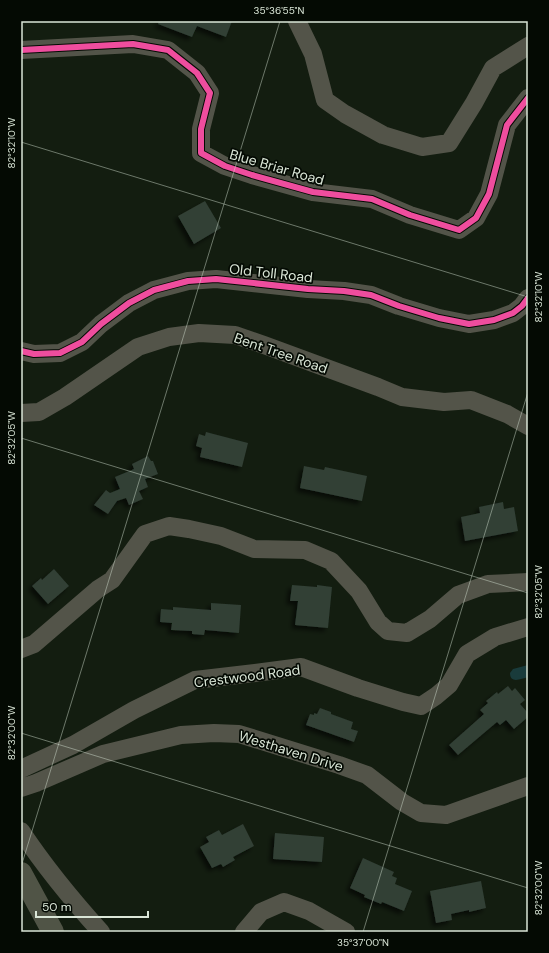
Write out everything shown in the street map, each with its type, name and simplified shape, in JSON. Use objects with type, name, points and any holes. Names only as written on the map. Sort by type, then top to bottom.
[{"type":"main road","points":[[21,873],[54,932]]},
{"type":"street","points":[[297,21],[312,54],[325,100],[345,114],[383,135],[422,147],[448,143],[474,103],[493,68],[528,46]]},
{"type":"street","name":"Blue Briar Road","points":[[21,50],[133,44],[168,50],[197,73],[210,93],[201,129],[201,152],[225,166],[252,175],[313,192],[372,199],[410,215],[459,230],[476,218],[489,194],[507,125],[528,98]]},
{"type":"street","name":"Old Toll Road","points":[[21,351],[34,354],[60,353],[82,342],[101,324],[129,303],[154,290],[188,281],[216,279],[308,289],[344,291],[371,295],[399,306],[440,318],[469,324],[494,320],[513,313],[522,306],[528,298]]},
{"type":"street","name":"Bent Tree Road","points":[[21,412],[39,412],[65,398],[138,347],[169,337],[199,332],[235,335],[402,397],[444,402],[471,400],[507,414],[528,426]]},
{"type":"street","points":[[21,649],[34,644],[98,589],[112,580],[146,534],[169,526],[221,536],[254,548],[305,550],[331,561],[359,591],[378,622],[388,631],[407,633],[430,619],[458,594],[488,584],[528,582]]},
{"type":"street","name":"Crestwood Road","points":[[21,769],[73,745],[134,710],[195,680],[255,674],[301,667],[358,688],[421,706],[449,685],[467,654],[495,636],[528,627]]},
{"type":"street","name":"Westhaven Drive","points":[[21,788],[103,754],[181,735],[214,733],[239,734],[367,775],[402,802],[421,814],[446,815],[528,786]]},
{"type":"street","points":[[21,831],[35,853],[76,905],[101,932]]},
{"type":"street","points":[[244,932],[261,912],[284,902],[309,912],[346,932]]},
{"type":"water","points":[[528,665],[528,677],[519,680],[512,679],[510,673],[513,669]]},
{"type":"building","points":[[159,21],[232,21],[226,37],[197,26],[192,37],[158,24]]},
{"type":"building","points":[[205,201],[221,228],[194,244],[178,216]]},
{"type":"building","points":[[206,432],[248,443],[242,467],[200,457],[202,448],[196,446],[199,434],[205,436]]},
{"type":"building","points":[[148,456],[151,461],[153,461],[158,474],[145,479],[148,487],[139,491],[143,499],[129,505],[126,498],[117,501],[108,514],[94,505],[106,490],[110,493],[120,489],[115,477],[134,469],[132,464]]},
{"type":"building","points":[[304,466],[324,470],[325,467],[367,476],[362,501],[300,488]]},
{"type":"building","points":[[503,502],[504,509],[514,507],[518,531],[465,541],[461,517],[480,513],[479,507]]},
{"type":"building","points":[[54,569],[69,586],[48,604],[32,586],[41,578],[42,580]]},
{"type":"building","points":[[292,585],[317,587],[317,585],[332,587],[328,628],[295,625],[298,601],[290,601]]},
{"type":"building","points":[[211,603],[241,605],[239,633],[205,630],[204,635],[192,634],[192,631],[171,630],[172,623],[160,622],[161,609],[173,610],[173,607],[211,610]]},
{"type":"building","points":[[508,686],[512,691],[515,688],[525,700],[520,704],[528,713],[528,717],[514,729],[506,720],[500,725],[497,722],[458,755],[449,745],[484,714],[480,710],[488,703],[486,701],[497,692],[498,694]]},
{"type":"building","points":[[320,708],[331,712],[331,714],[353,722],[351,729],[358,731],[354,742],[306,725],[310,714],[317,714]]},
{"type":"building","points":[[243,824],[254,846],[233,857],[235,860],[223,867],[221,864],[212,868],[200,847],[209,842],[206,837],[219,830],[222,835]]},
{"type":"building","points":[[275,833],[324,837],[322,862],[273,859]]},
{"type":"building","points":[[363,858],[394,872],[392,876],[397,878],[395,884],[412,891],[404,911],[382,902],[381,904],[364,897],[365,895],[350,888]]},
{"type":"building","points":[[481,881],[486,908],[451,914],[452,920],[436,923],[430,891]]},
{"type":"cycle path","points":[[21,50],[133,44],[168,50],[197,73],[210,93],[201,129],[201,153],[225,166],[252,175],[313,192],[372,199],[410,215],[459,230],[476,218],[489,194],[507,125],[528,98]]},
{"type":"cycle path","points":[[21,351],[34,354],[60,353],[82,342],[101,324],[129,303],[154,290],[188,281],[216,279],[308,289],[344,291],[371,295],[399,306],[439,318],[469,324],[494,320],[513,313],[522,306],[528,298]]}]
